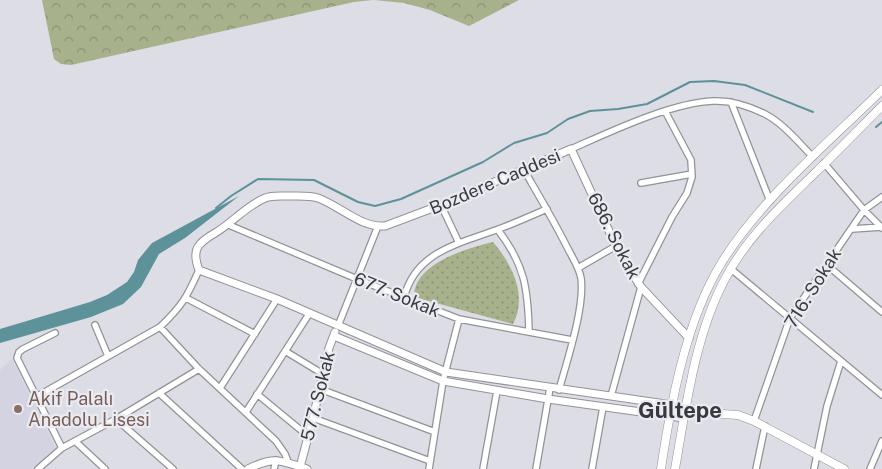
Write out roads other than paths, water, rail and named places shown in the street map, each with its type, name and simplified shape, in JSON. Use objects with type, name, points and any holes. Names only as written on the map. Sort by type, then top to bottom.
[{"type":"main road","points":[[660,469],[669,416],[689,338],[705,296],[721,264],[743,232],[770,201],[882,90]]},
{"type":"main road","points":[[675,469],[689,385],[708,319],[719,291],[731,269],[763,224],[882,106]]},
{"type":"main road","points":[[686,408],[706,413],[738,415],[754,421],[844,469]]},
{"type":"main road","points":[[684,418],[706,413]]},
{"type":"street","name":"Bozdere Caddesi","points":[[378,226],[395,223],[441,205],[607,133],[665,111],[699,103],[713,101],[731,102],[750,107],[783,127],[814,157]]},
{"type":"street","points":[[731,102],[770,201]]},
{"type":"street","points":[[611,396],[640,285],[672,217],[686,193],[692,174],[691,160],[665,111]]},
{"type":"street","name":"686. Sokak","points":[[571,149],[616,246],[640,285],[689,338]]},
{"type":"street","points":[[824,164],[864,210],[882,227]]},
{"type":"street","points":[[524,170],[578,268],[582,292],[559,390]]},
{"type":"street","points":[[641,183],[692,174]]},
{"type":"street","points":[[36,397],[160,327],[175,313],[186,298],[199,270],[195,255],[198,246],[203,240],[229,225],[243,212],[263,199],[277,196],[318,198],[354,218],[378,226],[338,326]]},
{"type":"street","name":"716. Sokak","points":[[754,421],[790,318],[864,210],[882,197]]},
{"type":"street","points":[[441,205],[459,243]]},
{"type":"street","points":[[404,298],[407,286],[417,269],[437,253],[547,209]]},
{"type":"street","name":"677. Sokak","points":[[229,225],[458,319],[572,340]]},
{"type":"street","points":[[852,229],[882,227]]},
{"type":"street","points":[[498,230],[512,251],[523,274],[528,296],[528,332]]},
{"type":"street","points":[[578,268],[616,246]]},
{"type":"street","points":[[827,265],[882,312]]},
{"type":"street","points":[[731,269],[882,396]]},
{"type":"street","points":[[199,270],[277,299],[446,372],[686,408]]},
{"type":"street","points":[[186,298],[254,334]]},
{"type":"street","points":[[220,388],[277,299]]},
{"type":"street","points":[[246,412],[309,314]]},
{"type":"street","points":[[429,469],[444,381],[458,319]]},
{"type":"street","points":[[95,325],[108,356]]},
{"type":"street","name":"577. Sokak","points":[[303,468],[308,436],[338,326]]},
{"type":"street","points":[[160,327],[199,369],[276,441],[288,462]]},
{"type":"street","points":[[55,333],[23,349],[18,356],[18,361],[62,448]]},
{"type":"street","points":[[334,336],[444,381],[548,399],[684,418]]},
{"type":"street","points":[[285,351],[324,374]]},
{"type":"street","points":[[814,469],[827,406],[841,361]]},
{"type":"street","points":[[38,469],[62,448],[116,419],[199,369]]},
{"type":"street","points":[[536,469],[550,388]]},
{"type":"street","points":[[320,389],[435,432]]},
{"type":"street","points":[[483,469],[497,391]]},
{"type":"street","points":[[159,393],[242,469]]},
{"type":"street","points":[[257,394],[308,436]]},
{"type":"street","points":[[592,469],[603,407]]},
{"type":"street","points":[[314,418],[430,461]]},
{"type":"street","points":[[116,419],[174,469]]},
{"type":"street","points":[[756,469],[765,426]]},
{"type":"street","points":[[870,469],[882,441]]},
{"type":"street","points":[[76,442],[105,469]]},
{"type":"street","points":[[274,469],[276,460]]},
{"type":"street","points":[[248,469],[267,461],[276,460],[303,468]]},
{"type":"water","points":[[239,196],[185,238],[159,254],[141,287],[123,304],[91,317],[0,343],[0,329],[90,302],[107,295],[127,282],[134,272],[138,260],[152,243]]},
{"type":"waterway","points":[[216,208],[258,179],[314,180],[358,202],[375,206],[401,199],[483,162],[514,143],[547,133],[568,119],[590,111],[647,104],[690,82],[714,81],[745,85],[813,112]]},
{"type":"waterway","points":[[876,127],[882,122]]},
{"type":"place","name":"Akif Palalı Anadolu Lisesi","points":[[18,409]]},
{"type":"district","name":"Gültepe","points":[[680,410]]}]
